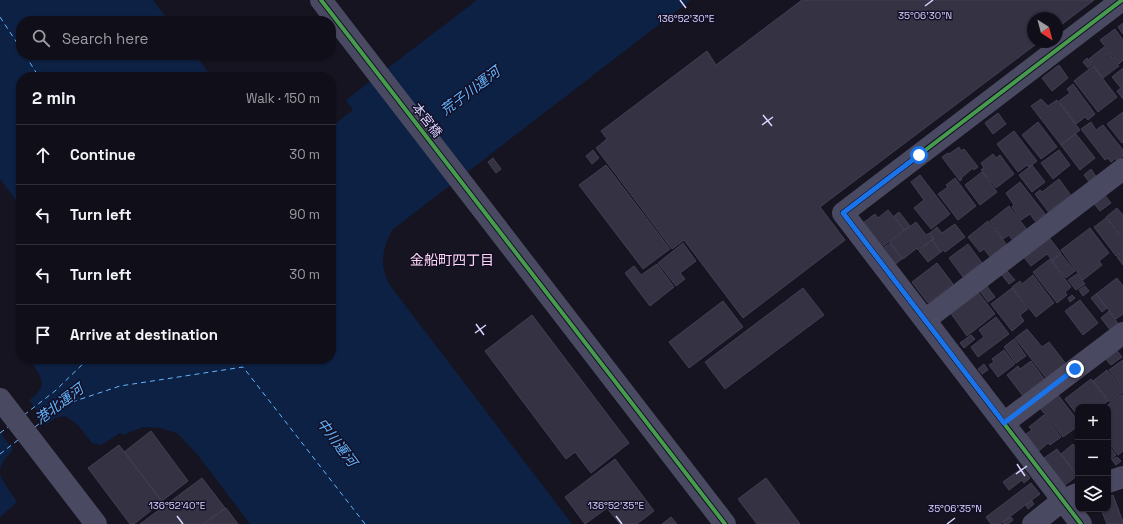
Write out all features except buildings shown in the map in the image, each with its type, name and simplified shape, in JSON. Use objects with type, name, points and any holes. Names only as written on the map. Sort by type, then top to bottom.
[{"type":"street","name":"本宮橋","points":[[321,0],[334,16]]},
{"type":"street","points":[[1082,524],[1071,497],[1004,423],[843,213],[1122,0]]},
{"type":"street","name":"本宮橋","points":[[336,19],[725,524]]},
{"type":"street","points":[[925,320],[1123,169]]},
{"type":"street","points":[[1004,423],[1123,333]]},
{"type":"street","points":[[5,406],[96,524]]},
{"type":"street","points":[[1111,481],[1123,476]]},
{"type":"street","points":[[1033,524],[1071,497]]},
{"type":"water","points":[[0,0],[153,0],[165,16],[16,16],[16,60],[199,60],[208,72],[16,72],[16,200],[0,179]]},
{"type":"water","points":[[477,0],[691,0],[392,230],[385,248],[383,266],[387,279],[392,288],[572,524],[250,524],[197,454],[177,433],[160,428],[143,427],[123,435],[120,433],[101,445],[92,443],[78,425],[65,416],[55,418],[13,450],[5,459],[0,470],[0,421],[31,399],[41,388],[42,384],[39,374],[32,364],[336,364],[336,123],[353,110],[346,100]]},
{"type":"water","points":[[0,475],[17,502],[0,517]]},
{"type":"pier","points":[[29,400],[47,424],[13,450],[0,432],[0,421]]},
{"type":"ferry route","points":[[0,17],[16,41]]},
{"type":"ferry route","points":[[28,60],[36,72]]},
{"type":"ferry route","points":[[24,415],[55,391],[83,364]]},
{"type":"ferry route","points":[[35,427],[63,405],[120,386],[243,367],[365,524]]},
{"type":"ferry route","points":[[0,433],[8,427]]},
{"type":"ferry route","points":[[0,454],[18,440]]},
{"type":"cycle path","points":[[321,0],[333,16]]},
{"type":"cycle path","points":[[1081,524],[843,213],[1122,0]]},
{"type":"cycle path","points":[[336,19],[725,524]]},
{"type":"district","name":"金船町四丁目","points":[[452,260]]},
{"type":"route","points":[[919,155],[843,213],[1004,423],[1075,369]]},
{"type":"water label","name":"荒子川運河","points":[[470,91]]},
{"type":"water label","name":"港北運河","points":[[59,404]]},
{"type":"water label","name":"中川運河","points":[[337,442]]}]
